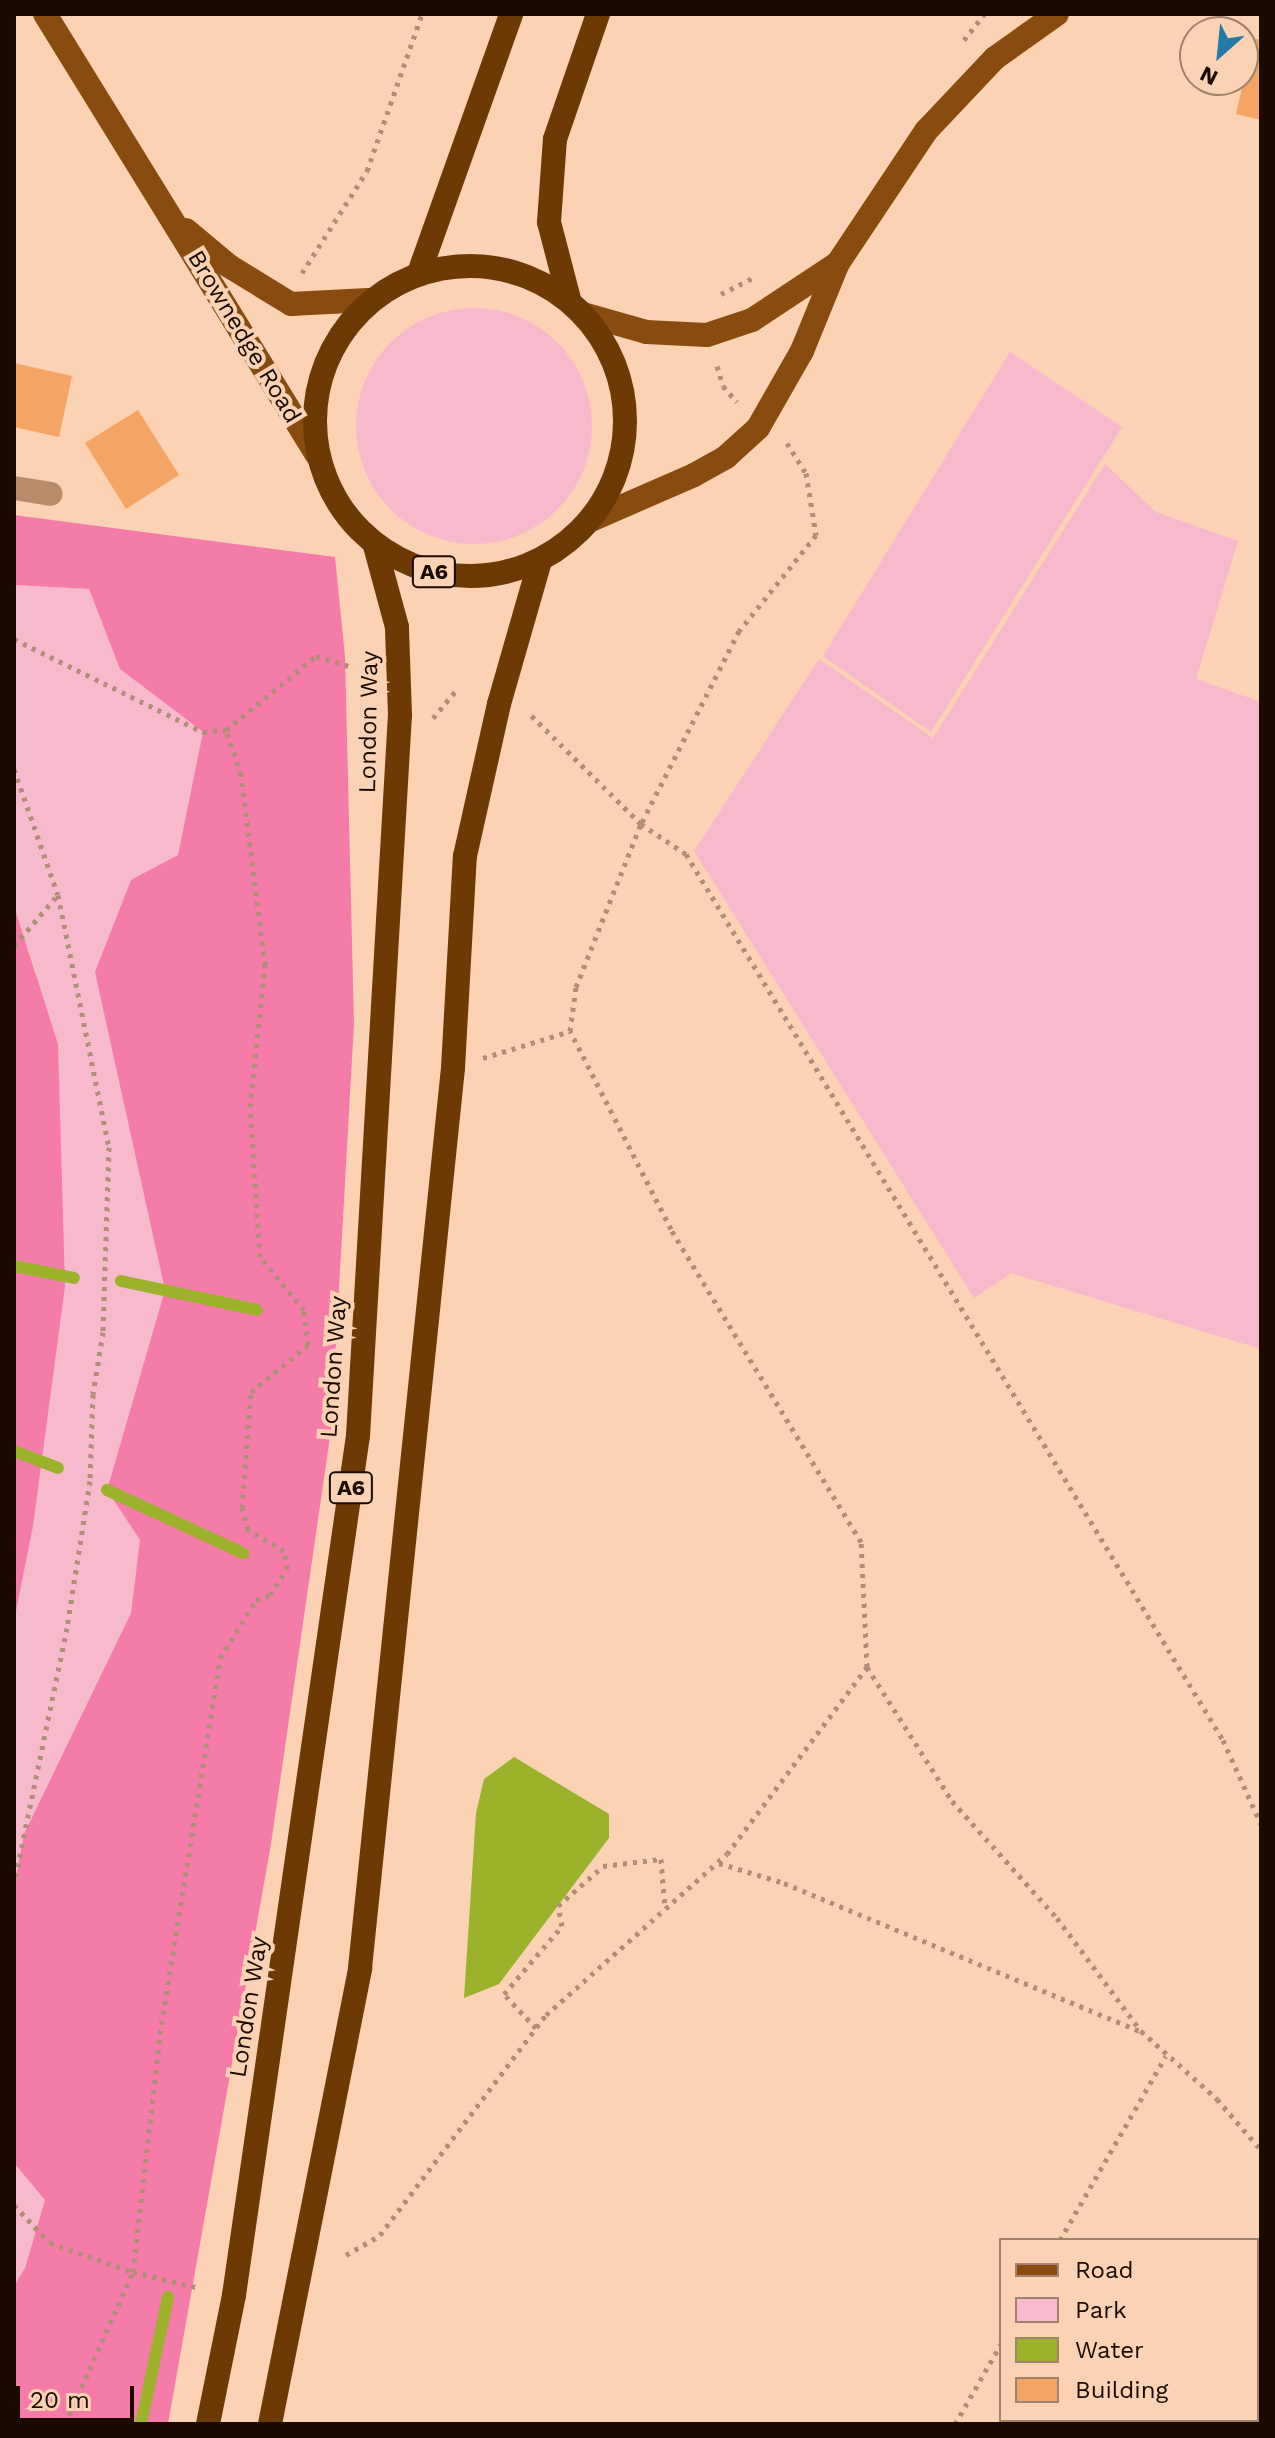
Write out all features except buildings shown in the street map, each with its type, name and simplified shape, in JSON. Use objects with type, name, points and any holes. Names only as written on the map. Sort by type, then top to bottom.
[{"type":"highway","points":[[419,273],[511,14]]},
{"type":"highway","name":"A6","points":[[576,306],[523,274],[471,264],[419,273],[368,300],[334,348],[314,400],[317,455],[329,490],[349,520],[375,546],[413,567],[456,577],[499,575],[540,561],[591,520],[615,481],[625,437],[624,393],[609,350],[576,306],[549,222],[555,139],[598,14]]},
{"type":"highway","name":"London Way","points":[[208,2424],[241,2248],[358,1436],[400,715],[397,627],[375,546]]},
{"type":"highway","name":"A6","points":[[270,2424],[360,1968],[453,1068],[465,856],[499,704],[540,561]]},
{"type":"main road","name":"Brownedge Road","points":[[45,14],[317,455]]},
{"type":"main road","points":[[591,520],[694,475],[726,457],[758,428],[802,351],[838,263],[926,131],[995,58],[1057,14]]},
{"type":"main road","name":"Brownedge Road","points":[[171,219],[229,266],[291,304],[368,300]]},
{"type":"main road","points":[[576,306],[646,332],[707,335],[752,320],[838,263]]},
{"type":"street","points":[[14,488],[51,494]]},
{"type":"path","points":[[300,275],[367,171],[422,14]]},
{"type":"path","points":[[787,443],[806,473],[816,535],[739,631],[641,824],[576,987],[570,1031],[671,1229],[861,1542],[867,1667],[952,1801],[1057,1918],[1141,2031],[1217,2099],[1261,2150]]},
{"type":"path","points":[[14,639],[203,732],[226,730],[316,656],[349,666]]},
{"type":"path","points":[[430,722],[457,689]]},
{"type":"path","points":[[528,713],[641,824],[686,854],[1223,1740],[1261,1824]]},
{"type":"path","points":[[65,2424],[133,2272],[160,2034],[220,1658],[256,1600],[270,1595],[287,1569],[284,1551],[248,1530],[242,1508],[251,1392],[308,1345],[304,1310],[260,1257],[250,1107],[265,965],[241,775],[226,730]]},
{"type":"path","points":[[14,769],[58,895],[109,1147],[103,1332],[93,1394],[90,1481],[67,1628],[14,1884]]},
{"type":"path","points":[[14,946],[58,895]]},
{"type":"path","points":[[453,1068],[570,1031]]},
{"type":"path","points":[[346,2255],[380,2235],[536,2028],[718,1863],[867,1667]]},
{"type":"path","points":[[536,2028],[504,1994],[562,1926],[558,1906],[603,1866],[661,1859],[665,1909]]},
{"type":"path","points":[[718,1863],[784,1883],[1141,2031]]},
{"type":"path","points":[[1061,2238],[1166,2056]]},
{"type":"path","points":[[14,2205],[50,2243],[133,2272],[196,2287]]},
{"type":"path","points":[[955,2424],[999,2347]]},
{"type":"green space","points":[[474,308],[497,310],[519,317],[558,342],[583,381],[590,403],[590,449],[583,471],[558,510],[519,535],[497,542],[474,544],[451,542],[429,535],[390,510],[365,471],[358,449],[356,426],[358,403],[365,381],[390,342],[429,317],[451,310]]},
{"type":"green space","points":[[1010,352],[1122,427],[931,732],[823,656]]},
{"type":"green space","points":[[1105,464],[1156,512],[1238,541],[1196,679],[1261,702],[1261,1349],[1011,1273],[974,1298],[694,851],[819,659],[933,738]]},
{"type":"green space","points":[[14,585],[89,589],[120,669],[203,732],[178,855],[131,881],[137,1150],[165,1290],[107,1490],[140,1540],[131,1613],[24,1834],[14,1888],[14,1619],[36,972],[14,906]]},
{"type":"green space","points":[[14,2163],[45,2200],[25,2268],[14,2286]]},
{"type":"shaded area","points":[[14,515],[335,557],[345,657],[354,1024],[331,1430],[271,1844],[168,2424],[14,2424],[14,2286],[25,2268],[45,2200],[14,2163],[14,1888],[24,1834],[131,1613],[140,1540],[107,1490],[165,1290],[95,972],[131,880],[178,855],[203,732],[120,669],[89,589],[14,585]]},
{"type":"shaded area","points":[[14,906],[58,1044],[65,1286],[33,1526],[14,1621]]},
{"type":"water","points":[[514,1757],[609,1814],[609,1838],[499,1984],[464,1998],[476,1813],[484,1779]]},
{"type":"waterway","points":[[14,1266],[74,1278]]},
{"type":"waterway","points":[[121,1281],[257,1310]]},
{"type":"waterway","points":[[14,1451],[58,1468]]},
{"type":"waterway","points":[[107,1490],[243,1553]]},
{"type":"waterway","points":[[141,2424],[168,2297]]}]
